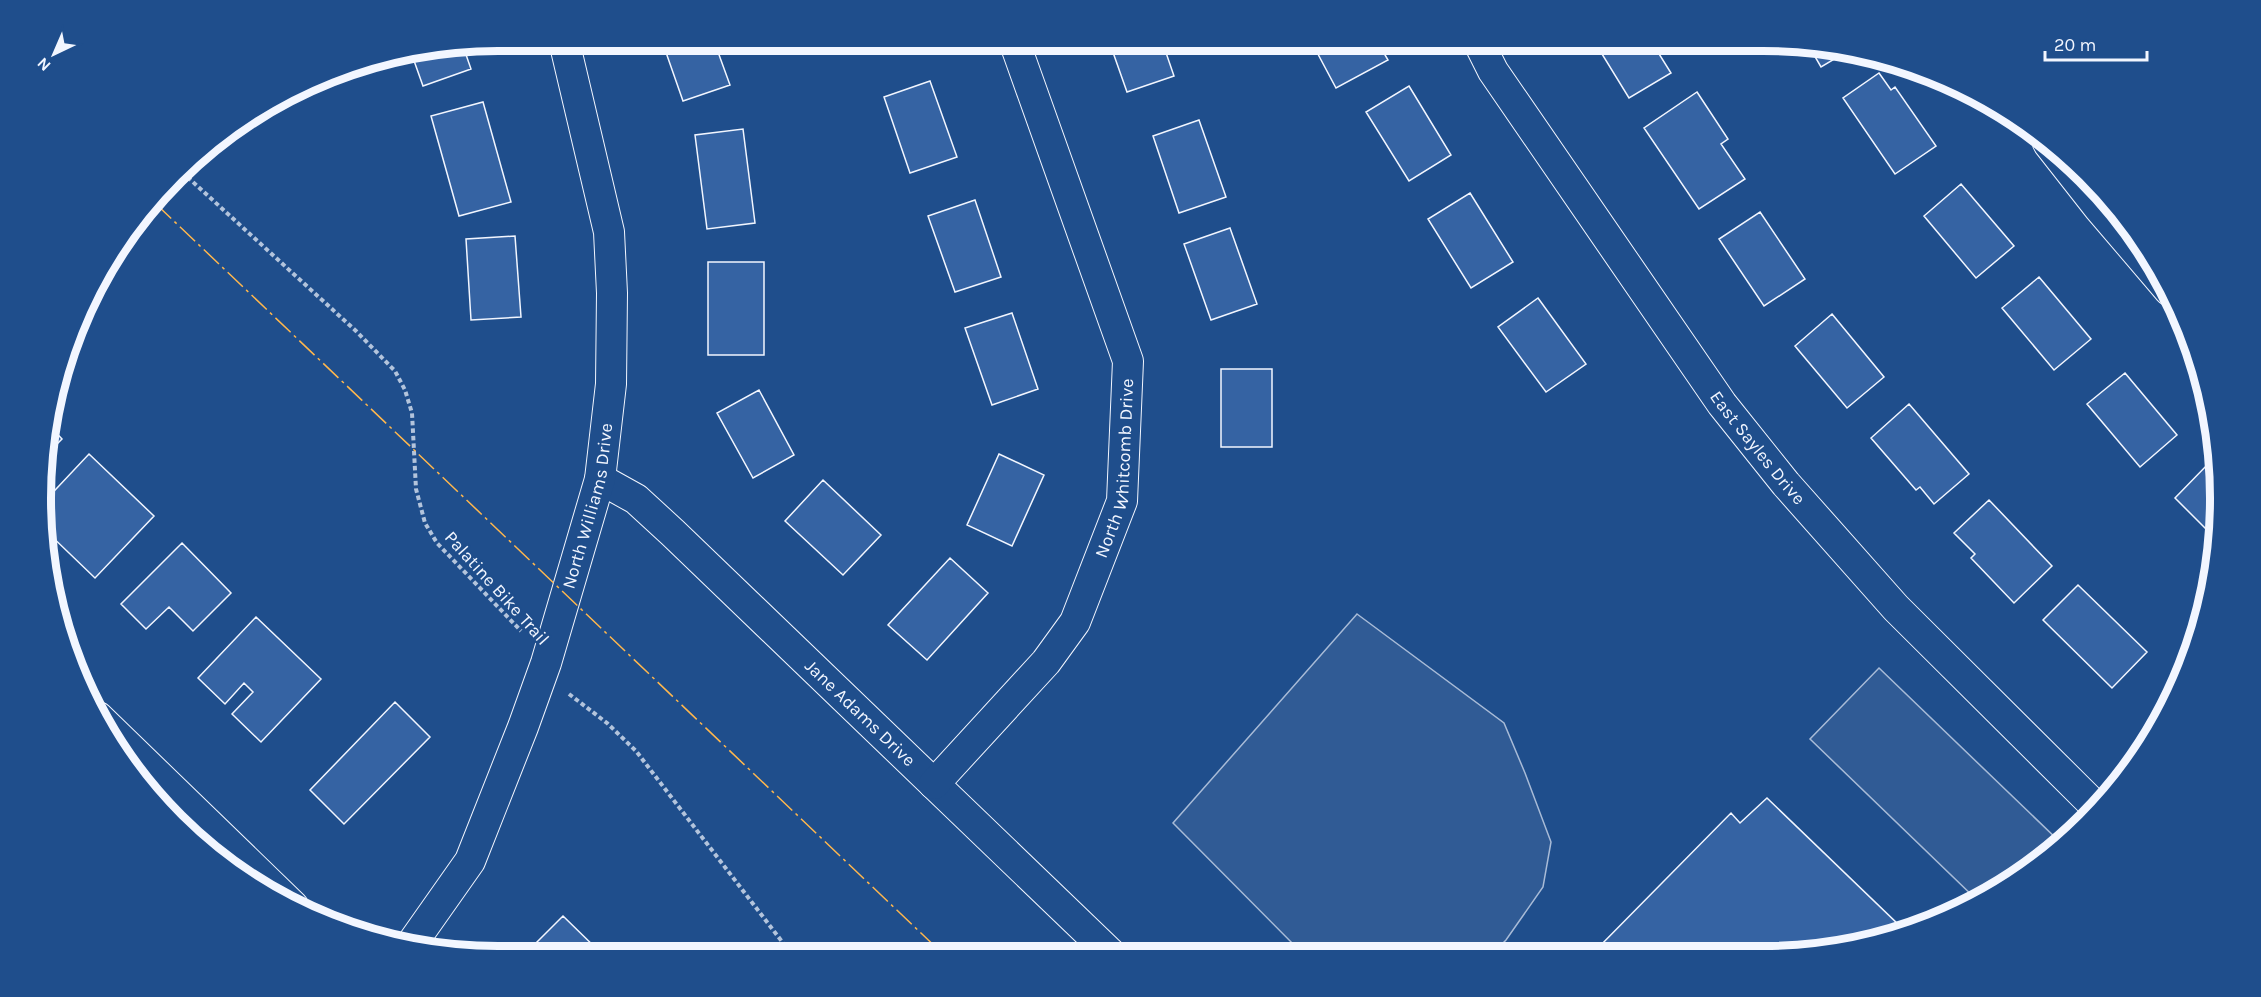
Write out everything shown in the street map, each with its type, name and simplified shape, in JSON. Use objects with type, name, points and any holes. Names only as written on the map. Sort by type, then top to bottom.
[{"type":"street","name":"North Williams Drive","points":[[416,938],[470,861],[546,663],[600,479],[611,384],[612,293],[609,232],[567,51]]},
{"type":"street","name":"North Whitcomb Drive","points":[[934,784],[1046,662],[1075,622],[1122,501],[1128,361],[1018,51]]},
{"type":"street","name":"East Sayles Drive","points":[[1483,51],[1493,71],[1656,310],[1722,404],[1786,484],[1896,608],[2091,802]]},
{"type":"street","points":[[2077,180],[2135,251]]},
{"type":"street","name":"Jane Adams Drive","points":[[600,479],[636,500],[666,526],[1104,946]]},
{"type":"street","points":[[122,740],[268,882]]},
{"type":"path","name":"Palatine Bike Trail","points":[[187,177],[356,331],[395,371],[405,390],[412,413],[416,489],[425,523],[437,543],[521,630],[571,696],[607,723],[636,751],[785,946]]},
{"type":"shaded area","points":[[1357,614],[1504,723],[1551,842],[1543,887],[1500,946],[1295,946],[1173,823]]},
{"type":"shaded area","points":[[1879,668],[2055,837],[2011,871],[1971,894],[1810,739]]},
{"type":"building","points":[[666,51],[718,51],[730,85],[683,101]]},
{"type":"building","points":[[1113,51],[1165,51],[1174,76],[1127,92]]},
{"type":"building","points":[[1316,51],[1383,51],[1388,60],[1336,88]]},
{"type":"building","points":[[1600,51],[1657,51],[1671,73],[1629,98]]},
{"type":"building","points":[[465,52],[471,69],[423,86],[414,60]]},
{"type":"building","points":[[1814,54],[1837,58],[1821,67]]},
{"type":"building","points":[[1879,73],[1891,90],[1895,87],[1936,146],[1895,174],[1843,98]]},
{"type":"building","points":[[930,81],[957,157],[910,173],[884,97]]},
{"type":"building","points":[[1409,86],[1451,155],[1409,181],[1366,112]]},
{"type":"building","points":[[1697,92],[1728,139],[1721,144],[1745,179],[1699,209],[1644,128]]},
{"type":"building","points":[[483,102],[511,202],[459,216],[431,116]]},
{"type":"building","points":[[1199,120],[1226,197],[1179,213],[1153,136]]},
{"type":"building","points":[[743,129],[755,223],[707,229],[695,135]]},
{"type":"building","points":[[1961,184],[2014,246],[1976,278],[1924,216]]},
{"type":"building","points":[[1470,193],[1513,262],[1471,288],[1428,219]]},
{"type":"building","points":[[975,200],[1001,277],[955,292],[928,216]]},
{"type":"building","points":[[1760,212],[1805,279],[1764,306],[1719,239]]},
{"type":"building","points":[[1230,228],[1257,304],[1211,320],[1184,244]]},
{"type":"building","points":[[515,236],[521,317],[471,320],[466,239]]},
{"type":"building","points":[[708,262],[764,262],[764,355],[708,355]]},
{"type":"building","points":[[2039,277],[2091,339],[2054,370],[2002,308]]},
{"type":"building","points":[[1538,298],[1586,364],[1546,392],[1498,327]]},
{"type":"building","points":[[1012,313],[1038,389],[992,405],[965,328]]},
{"type":"building","points":[[1832,314],[1884,377],[1847,408],[1795,346]]},
{"type":"building","points":[[1221,369],[1272,369],[1272,447],[1221,447]]},
{"type":"building","points":[[2125,373],[2177,435],[2140,467],[2087,404]]},
{"type":"building","points":[[759,390],[794,455],[753,478],[717,413]]},
{"type":"building","points":[[1909,404],[1969,474],[1934,504],[1920,487],[1916,490],[1871,438]]},
{"type":"building","points":[[56,433],[62,439],[54,447]]},
{"type":"building","points":[[89,454],[154,516],[95,578],[53,538],[51,494]]},
{"type":"building","points":[[999,454],[1044,475],[1012,546],[967,525]]},
{"type":"building","points":[[2208,464],[2209,532],[2175,498]]},
{"type":"building","points":[[823,480],[881,535],[843,575],[785,521]]},
{"type":"building","points":[[1989,500],[2052,566],[2014,603],[1971,558],[1975,554],[1954,533]]},
{"type":"building","points":[[182,543],[231,593],[193,631],[169,607],[146,629],[121,604]]},
{"type":"building","points":[[950,558],[988,593],[927,660],[888,625]]},
{"type":"building","points":[[2078,585],[2147,652],[2112,688],[2043,620]]},
{"type":"building","points":[[256,617],[321,679],[261,742],[232,714],[253,692],[244,683],[225,704],[198,678]]},
{"type":"building","points":[[395,702],[430,737],[344,824],[310,790]]},
{"type":"building","points":[[1767,798],[1898,924],[1850,937],[1792,945],[1600,946],[1731,813],[1740,823]]},
{"type":"building","points":[[563,916],[594,946],[533,946]]},
{"type":"power","points":[[159,207],[935,946]]}]
